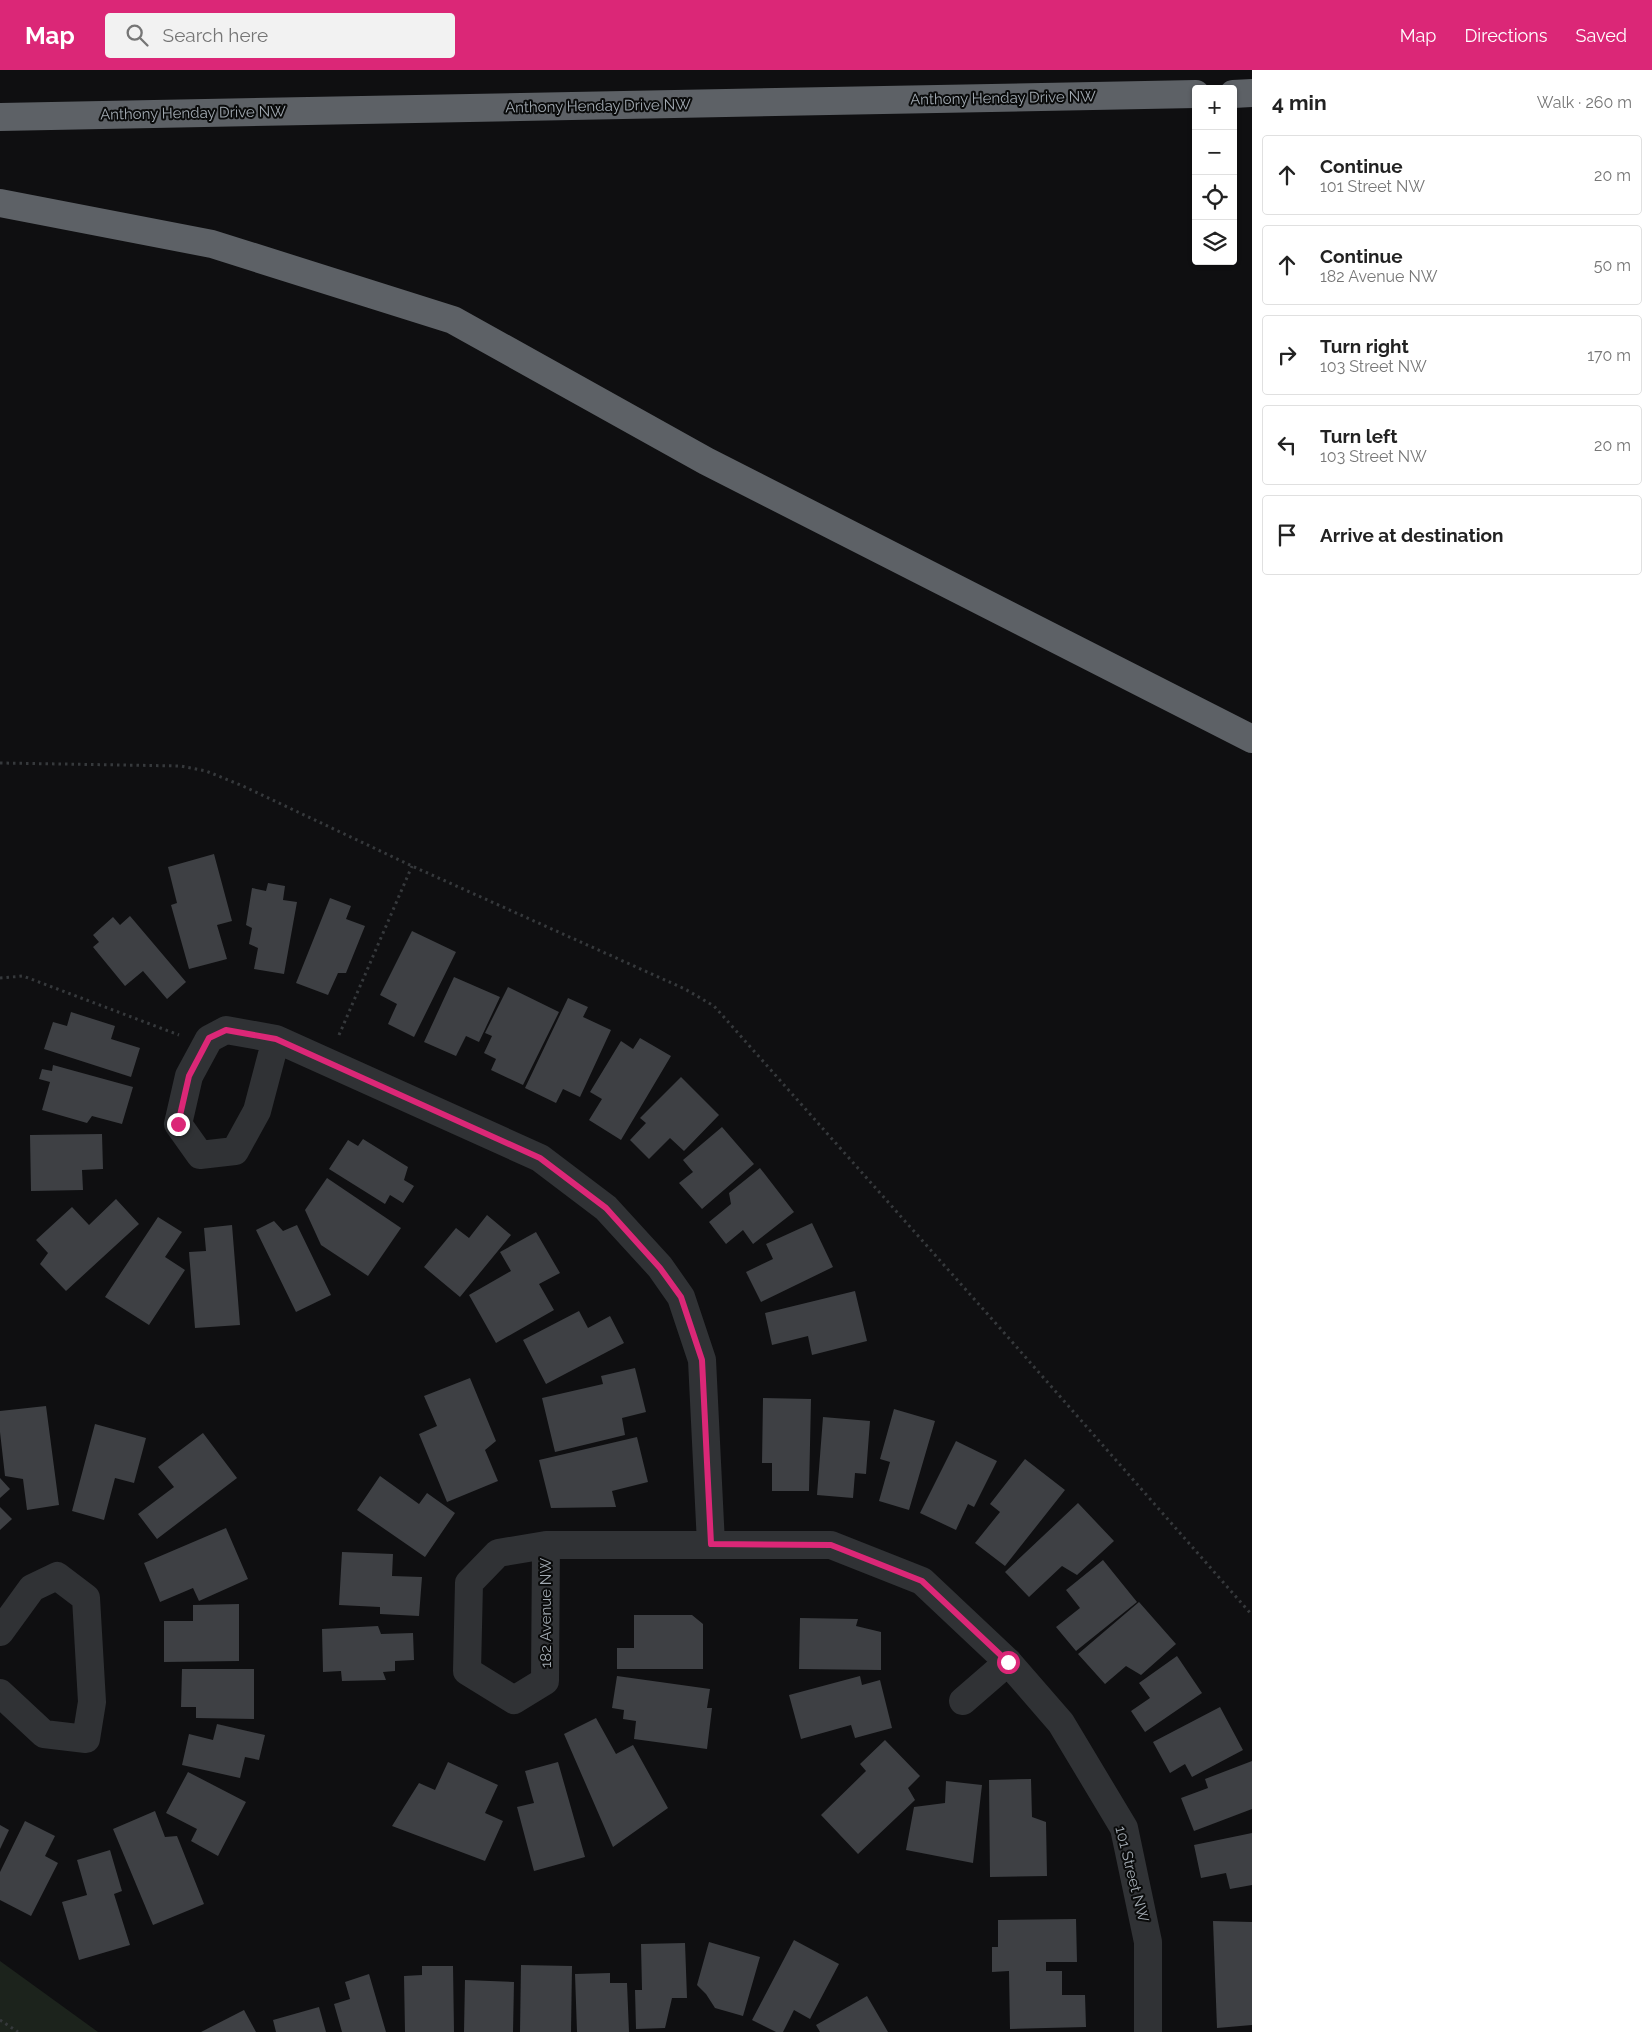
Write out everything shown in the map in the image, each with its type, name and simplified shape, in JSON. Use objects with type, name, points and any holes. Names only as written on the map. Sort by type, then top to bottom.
[{"type":"highway","points":[[1237,94],[1252,93]]},
{"type":"highway","name":"Anthony Henday Drive NW","points":[[0,117],[1192,94]]},
{"type":"highway","points":[[0,203],[212,244],[454,320],[706,461],[1252,739]]},
{"type":"street","points":[[276,1039],[257,1111],[235,1151],[200,1155],[178,1124],[189,1076],[209,1038],[226,1030],[276,1039],[540,1158],[606,1208],[660,1268],[681,1297],[702,1360],[711,1544]]},
{"type":"street","name":"182 Avenue NW","points":[[546,1545],[545,1681],[514,1700],[467,1671],[469,1583],[498,1553],[546,1545],[831,1545],[922,1581]]},
{"type":"street","points":[[0,1632],[32,1588],[57,1576],[86,1598],[92,1702],[86,1739],[44,1734],[0,1693]]},
{"type":"street","name":"101 Street NW","points":[[922,1581],[1008,1662],[1061,1723],[1124,1828],[1148,1942],[1148,2032]]},
{"type":"street","points":[[963,1700],[1008,1662]]},
{"type":"path","points":[[0,763],[181,766],[206,771],[243,786],[412,866],[685,989],[714,1006],[980,1304],[1252,1615]]},
{"type":"path","points":[[327,1062],[412,866]]},
{"type":"path","points":[[0,978],[23,976],[205,1045]]},
{"type":"path","points":[[0,2020],[18,2032]]},
{"type":"shaded area","points":[[0,1961],[98,2032],[0,2032]]},
{"type":"building","points":[[214,854],[232,921],[217,925],[227,959],[189,969],[171,905],[177,903],[168,867]]},
{"type":"building","points":[[268,883],[285,886],[283,900],[297,902],[284,974],[254,969],[258,948],[249,944],[252,928],[246,925],[252,888],[266,891]]},
{"type":"building","points":[[330,898],[351,906],[346,919],[365,926],[346,973],[338,973],[328,995],[296,983]]},
{"type":"building","points":[[130,916],[186,982],[167,999],[143,971],[125,986],[93,947],[99,942],[93,935],[113,917],[120,925]]},
{"type":"building","points":[[412,931],[456,952],[414,1037],[388,1024],[397,1004],[380,995]]},
{"type":"building","points":[[454,977],[500,997],[479,1042],[466,1036],[456,1056],[424,1042]]},
{"type":"building","points":[[508,987],[559,1012],[523,1085],[491,1070],[496,1059],[484,1053],[492,1036],[485,1033]]},
{"type":"building","points":[[568,998],[588,1007],[583,1017],[611,1030],[580,1097],[563,1089],[556,1103],[525,1088]]},
{"type":"building","points":[[71,1012],[115,1026],[111,1039],[140,1048],[131,1077],[44,1049],[53,1022],[67,1026]]},
{"type":"building","points":[[640,1038],[671,1056],[621,1140],[589,1120],[602,1099],[590,1092],[621,1041],[633,1049]]},
{"type":"building","points":[[53,1065],[133,1087],[122,1124],[92,1116],[87,1123],[42,1110],[50,1082],[39,1079],[42,1069],[52,1071]]},
{"type":"building","points":[[681,1077],[719,1115],[684,1151],[670,1138],[649,1159],[630,1140],[646,1123],[640,1118]]},
{"type":"building","points":[[722,1127],[754,1164],[702,1209],[679,1183],[693,1172],[683,1160]]},
{"type":"building","points":[[102,1134],[103,1169],[82,1170],[83,1190],[31,1191],[30,1135]]},
{"type":"building","points":[[363,1139],[408,1167],[404,1180],[414,1186],[403,1203],[390,1195],[385,1204],[329,1169],[348,1140],[358,1146]]},
{"type":"building","points":[[760,1168],[794,1212],[753,1244],[743,1230],[726,1244],[709,1222],[731,1204],[729,1193]]},
{"type":"building","points":[[327,1178],[401,1228],[368,1276],[321,1245],[305,1210]]},
{"type":"building","points":[[116,1199],[139,1224],[66,1291],[40,1264],[48,1253],[36,1240],[72,1207],[89,1225]]},
{"type":"building","points":[[487,1215],[511,1235],[460,1297],[424,1267],[456,1228],[469,1238]]},
{"type":"building","points":[[158,1217],[182,1232],[165,1257],[185,1270],[149,1325],[105,1297]]},
{"type":"building","points":[[274,1221],[283,1231],[297,1225],[331,1295],[296,1312],[256,1230]]},
{"type":"building","points":[[812,1223],[833,1267],[761,1302],[746,1272],[773,1259],[766,1244]]},
{"type":"building","points":[[232,1225],[240,1325],[195,1328],[189,1252],[206,1251],[204,1228]]},
{"type":"building","points":[[536,1232],[560,1273],[539,1284],[554,1310],[496,1343],[469,1295],[511,1271],[500,1252]]},
{"type":"building","points":[[855,1291],[867,1341],[812,1355],[808,1336],[772,1345],[765,1313]]},
{"type":"building","points":[[579,1311],[588,1328],[610,1316],[624,1343],[546,1384],[523,1340]]},
{"type":"building","points":[[635,1368],[646,1412],[622,1418],[625,1435],[555,1452],[542,1398],[603,1384],[601,1376]]},
{"type":"building","points":[[470,1378],[496,1441],[485,1450],[498,1481],[447,1502],[419,1434],[437,1426],[424,1396]]},
{"type":"building","points":[[763,1398],[811,1399],[809,1491],[772,1491],[772,1463],[762,1463]]},
{"type":"building","points":[[46,1406],[59,1505],[27,1510],[23,1479],[5,1476],[0,1432],[0,1411]]},
{"type":"building","points":[[894,1409],[935,1421],[909,1510],[879,1501],[890,1462],[880,1459]]},
{"type":"building","points":[[823,1417],[870,1421],[866,1474],[855,1473],[853,1498],[817,1495]]},
{"type":"building","points":[[95,1424],[146,1438],[134,1483],[115,1478],[104,1520],[72,1511]]},
{"type":"building","points":[[203,1433],[237,1478],[157,1539],[138,1514],[174,1487],[158,1467]]},
{"type":"building","points":[[637,1437],[648,1482],[612,1491],[616,1507],[551,1508],[539,1460]]},
{"type":"building","points":[[956,1441],[997,1461],[974,1507],[968,1504],[956,1530],[920,1513]]},
{"type":"building","points":[[1025,1459],[1065,1490],[1005,1566],[975,1543],[1000,1512],[990,1504]]},
{"type":"building","points":[[380,1476],[419,1504],[427,1493],[455,1513],[425,1557],[357,1510]]},
{"type":"building","points":[[0,1478],[10,1489],[0,1498]]},
{"type":"building","points":[[1078,1503],[1114,1541],[1077,1575],[1062,1566],[1029,1597],[1005,1572]]},
{"type":"building","points":[[0,1507],[12,1519],[0,1530]]},
{"type":"building","points":[[226,1528],[248,1579],[199,1601],[193,1588],[160,1602],[144,1563]]},
{"type":"building","points":[[342,1552],[393,1554],[392,1576],[422,1577],[419,1616],[380,1614],[380,1607],[339,1605]]},
{"type":"building","points":[[1103,1560],[1137,1602],[1076,1651],[1056,1627],[1080,1608],[1066,1590]]},
{"type":"building","points":[[1139,1602],[1176,1644],[1141,1675],[1126,1666],[1105,1684],[1078,1654]]},
{"type":"building","points":[[239,1604],[239,1661],[164,1662],[164,1621],[193,1621],[193,1605]]},
{"type":"building","points":[[634,1615],[692,1615],[703,1624],[703,1669],[617,1669],[617,1648],[634,1648]]},
{"type":"building","points":[[800,1618],[858,1619],[856,1626],[881,1632],[881,1670],[799,1669]]},
{"type":"building","points":[[378,1626],[381,1634],[413,1633],[414,1660],[395,1661],[395,1671],[383,1672],[386,1680],[342,1681],[341,1671],[323,1672],[322,1629]]},
{"type":"building","points":[[1177,1656],[1202,1693],[1145,1732],[1131,1711],[1150,1698],[1139,1683]]},
{"type":"building","points":[[182,1669],[254,1669],[254,1719],[196,1718],[196,1707],[181,1707]]},
{"type":"building","points":[[617,1676],[710,1689],[707,1708],[712,1708],[707,1749],[634,1739],[636,1721],[623,1719],[624,1710],[612,1708]]},
{"type":"building","points":[[860,1676],[862,1685],[880,1680],[892,1728],[855,1738],[851,1725],[801,1739],[789,1695]]},
{"type":"building","points":[[1220,1707],[1243,1750],[1192,1777],[1185,1764],[1170,1773],[1153,1742]]},
{"type":"building","points":[[596,1718],[616,1754],[633,1745],[668,1808],[613,1847],[564,1734]]},
{"type":"building","points":[[217,1724],[265,1735],[259,1760],[245,1757],[240,1778],[182,1765],[189,1734],[213,1740]]},
{"type":"building","points":[[885,1740],[920,1776],[908,1788],[915,1800],[858,1854],[821,1815],[866,1771],[860,1764]]},
{"type":"building","points":[[1252,1761],[1252,1809],[1194,1831],[1181,1798],[1208,1788],[1205,1779]]},
{"type":"building","points":[[448,1762],[498,1785],[485,1813],[503,1821],[485,1861],[392,1826],[419,1783],[435,1790]]},
{"type":"building","points":[[558,1762],[585,1857],[534,1871],[517,1807],[534,1803],[525,1771]]},
{"type":"building","points":[[188,1772],[246,1802],[218,1856],[191,1841],[197,1829],[166,1813]]},
{"type":"building","points":[[1031,1779],[1032,1817],[1046,1822],[1047,1876],[990,1877],[989,1780]]},
{"type":"building","points":[[946,1781],[982,1785],[973,1863],[906,1850],[914,1807],[945,1803]]},
{"type":"building","points":[[155,1811],[165,1837],[177,1836],[204,1904],[153,1925],[113,1829]]},
{"type":"building","points":[[25,1821],[55,1836],[45,1856],[58,1863],[31,1916],[0,1900],[0,1872]]},
{"type":"building","points":[[0,1825],[9,1830],[0,1849]]},
{"type":"building","points":[[1252,1833],[1252,1885],[1230,1889],[1226,1873],[1201,1878],[1194,1845]]},
{"type":"building","points":[[110,1850],[122,1891],[114,1894],[130,1945],[79,1960],[62,1902],[87,1895],[77,1860]]},
{"type":"building","points":[[1076,1919],[1077,1962],[1046,1962],[1046,1971],[1062,1971],[1062,1995],[1085,1995],[1086,2027],[1010,2029],[1009,1971],[992,1972],[992,1947],[998,1947],[998,1920]]},
{"type":"building","points":[[1213,1921],[1252,1922],[1252,2025],[1217,2028]]},
{"type":"building","points":[[794,1940],[839,1964],[810,2019],[794,2010],[783,2032],[776,2032],[752,2020]]},
{"type":"building","points":[[709,1942],[760,1957],[743,2016],[715,2008],[706,1994],[697,1985]]},
{"type":"building","points":[[685,1943],[687,1998],[672,1998],[665,2028],[636,2029],[635,1990],[642,1990],[641,1944]]},
{"type":"building","points":[[521,1965],[572,1966],[571,2032],[520,2032]]},
{"type":"building","points":[[422,1966],[453,1966],[454,2032],[405,2032],[404,1976],[422,1975]]},
{"type":"building","points":[[610,1973],[610,1983],[627,1983],[629,2032],[577,2032],[575,1974]]},
{"type":"building","points":[[369,1974],[386,2032],[342,2032],[334,2004],[350,1999],[345,1982]]},
{"type":"building","points":[[465,1980],[514,1982],[513,2032],[464,2032]]},
{"type":"building","points":[[867,1996],[888,2032],[820,2032],[816,2025]]},
{"type":"building","points":[[319,2007],[326,2032],[276,2032],[273,2020]]},
{"type":"building","points":[[244,2010],[256,2032],[201,2032]]},
{"type":"route","points":[[178,1124],[189,1076],[209,1038],[226,1030],[276,1039],[540,1158],[606,1208],[660,1268],[681,1297],[702,1360],[711,1544],[831,1545],[922,1581],[1008,1662]]}]
